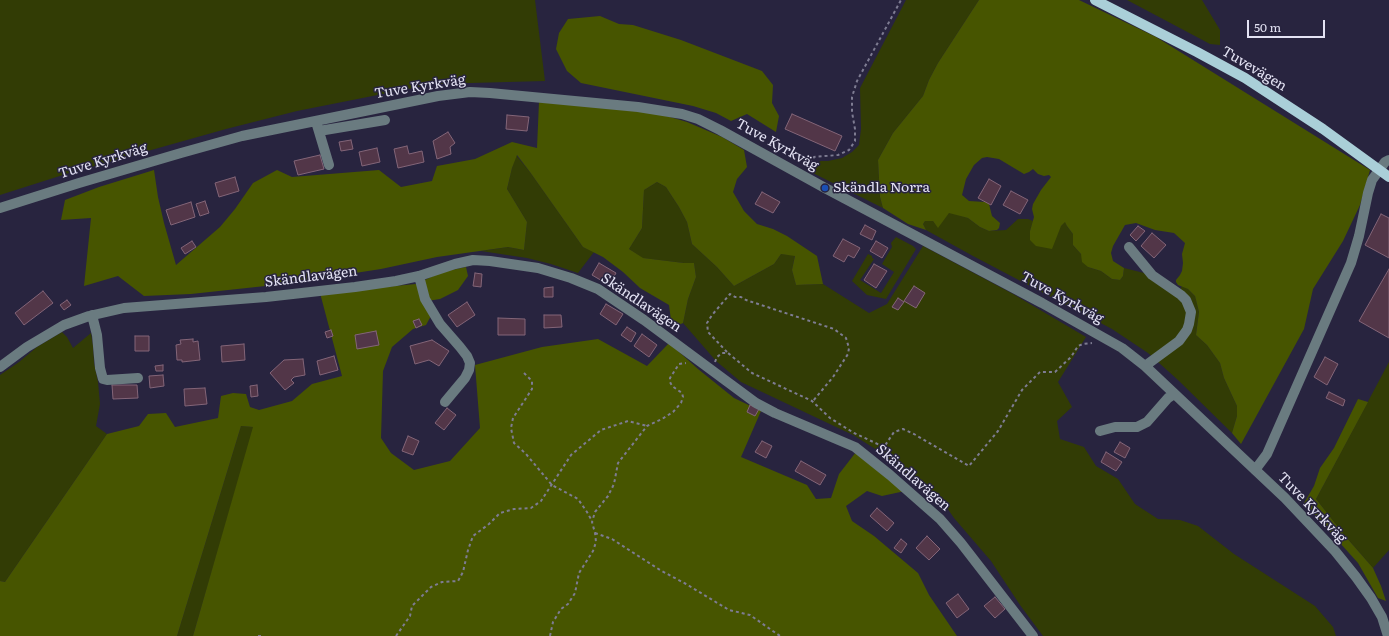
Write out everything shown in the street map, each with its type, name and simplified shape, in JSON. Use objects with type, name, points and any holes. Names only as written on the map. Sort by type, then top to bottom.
[{"type":"main road","name":"Tuvevägen","points":[[1095,0],[1245,78],[1323,128],[1389,177]]},
{"type":"street","name":"Tuve Kyrkväg","points":[[0,208],[79,183],[242,136],[317,126],[428,97],[470,92],[498,93],[638,107],[682,114],[698,119],[720,130],[1042,303],[1122,348],[1145,366],[1285,498],[1339,556],[1385,616],[1388,636]]},
{"type":"street","points":[[329,165],[317,126],[385,120]]},
{"type":"street","points":[[1255,470],[1268,454],[1351,263],[1372,180],[1385,162],[1389,160]]},
{"type":"street","points":[[1129,247],[1152,275],[1186,300],[1191,312],[1190,324],[1180,341],[1145,366]]},
{"type":"street","name":"Skändlavägen","points":[[0,367],[27,347],[64,325],[92,315],[124,308],[266,297],[355,287],[419,276],[455,264],[473,260],[526,266],[571,278],[598,289],[644,320],[756,403],[775,413],[855,447],[890,475],[940,519],[961,543],[1033,636]]},
{"type":"street","points":[[419,276],[422,291],[432,311],[440,324],[467,356],[470,363],[469,370],[465,378],[445,402]]},
{"type":"street","points":[[92,315],[97,335],[101,375],[107,380],[138,378]]},
{"type":"street","points":[[1100,431],[1115,427],[1137,427],[1147,422],[1168,398],[1174,394]]},
{"type":"path","points":[[805,176],[814,157],[838,155],[849,150],[856,141],[852,112],[852,98],[857,81],[901,0]]},
{"type":"path","points":[[812,401],[833,377],[848,354],[849,348],[846,338],[834,329],[746,300],[741,297],[735,297],[730,294],[706,323],[708,332],[728,353],[752,373],[812,401],[830,418],[854,433],[884,447],[894,432],[903,429],[969,466],[998,431],[1022,390],[1040,372],[1055,372],[1071,357],[1078,346],[1092,343],[1096,333]]},
{"type":"path","points":[[711,370],[717,356],[722,353],[728,353]]},
{"type":"path","points":[[592,522],[595,512],[608,496],[614,484],[618,463],[646,426],[673,412],[680,403],[683,397],[682,393],[672,386],[670,378],[678,364],[691,364]]},
{"type":"path","points":[[524,373],[532,381],[532,389],[514,418],[511,428],[514,443],[526,454],[552,485],[578,499],[592,522],[596,542],[593,551],[579,573],[575,593],[568,604],[561,609],[553,622],[550,636]]},
{"type":"path","points":[[396,636],[410,616],[412,606],[431,587],[442,582],[458,581],[464,572],[468,550],[473,536],[489,524],[500,513],[514,509],[531,508],[541,502],[572,455],[601,430],[628,421],[646,426]]},
{"type":"path","points":[[595,533],[612,539],[660,570],[730,610],[750,615],[780,636]]},
{"type":"green space","points":[[0,0],[535,0],[545,81],[433,84],[297,111],[226,129],[66,174],[0,195]]},
{"type":"green space","points":[[906,0],[979,0],[938,63],[923,96],[893,133],[878,160],[880,197],[883,208],[813,173],[814,164],[821,161],[842,158],[852,152],[859,145],[861,129],[860,88]]},
{"type":"green space","points":[[979,0],[1079,0],[1156,37],[1370,170],[1360,205],[1343,241],[1313,289],[1304,329],[1241,444],[1232,433],[1237,416],[1237,406],[1224,378],[1220,363],[1207,345],[1196,335],[1199,312],[1195,296],[1188,289],[1178,285],[1176,282],[1182,271],[1182,254],[1185,243],[1174,233],[1155,230],[1136,223],[1125,225],[1113,246],[1111,253],[1113,261],[1124,268],[1123,276],[1120,280],[1112,279],[1101,271],[1088,267],[1082,262],[1081,254],[1073,245],[1073,234],[1065,222],[1061,226],[1052,249],[1036,246],[1030,240],[1030,231],[1034,217],[1032,209],[1033,204],[1051,177],[1049,175],[1044,176],[1038,174],[1033,169],[1024,174],[999,159],[987,157],[982,158],[974,165],[966,179],[962,195],[969,201],[985,202],[989,204],[992,216],[1000,223],[997,230],[989,231],[980,227],[968,218],[949,213],[938,228],[933,221],[925,221],[923,224],[926,230],[908,224],[883,208],[880,197],[878,160],[893,133],[923,96],[938,63]]},
{"type":"green space","points":[[1127,0],[1202,0],[1220,30],[1220,45],[1210,44]]},
{"type":"green space","points":[[600,16],[619,24],[633,25],[681,40],[762,71],[773,85],[772,103],[779,116],[776,132],[747,114],[731,121],[716,113],[693,106],[581,83],[567,71],[556,49],[559,33],[568,19]]},
{"type":"green space","points":[[539,102],[653,112],[687,122],[722,137],[744,150],[747,167],[737,179],[733,192],[744,211],[757,224],[773,229],[787,236],[817,256],[823,284],[796,285],[792,270],[795,256],[781,254],[774,264],[734,286],[717,267],[692,244],[687,222],[679,207],[666,187],[657,182],[644,190],[642,228],[629,249],[643,258],[694,263],[696,277],[688,299],[683,323],[672,328],[669,305],[640,288],[623,272],[603,257],[583,247],[517,155],[507,189],[527,222],[524,250],[508,247],[437,257],[381,269],[284,284],[191,294],[144,296],[118,276],[84,286],[91,218],[61,220],[65,200],[99,187],[154,170],[164,223],[176,265],[220,227],[235,209],[253,183],[277,170],[292,177],[379,170],[401,187],[432,181],[437,166],[475,159],[512,142],[537,148]]},
{"type":"green space","points":[[516,155],[530,172],[583,247],[594,252],[578,273],[527,258],[481,251],[508,247],[524,250],[527,222],[507,189]]},
{"type":"green space","points":[[657,182],[666,187],[679,207],[687,222],[692,244],[717,267],[734,286],[774,264],[781,254],[795,255],[792,270],[796,285],[823,284],[869,313],[887,304],[923,246],[1013,294],[1086,337],[1058,382],[1072,407],[1057,421],[1060,439],[1084,447],[1096,466],[1118,479],[1135,504],[1158,519],[1180,520],[1198,526],[1234,554],[1315,606],[1333,627],[1336,636],[1043,636],[1020,605],[991,561],[954,518],[945,505],[920,486],[885,455],[853,435],[741,382],[716,361],[683,323],[688,299],[696,277],[694,263],[642,258],[629,249],[642,228],[644,190]]},
{"type":"green space","points":[[949,212],[968,218],[980,227],[989,231],[1006,230],[1018,219],[1028,219],[1033,221],[1030,231],[1061,226],[1065,221],[1073,234],[1073,245],[1081,254],[1088,267],[1101,271],[1112,279],[1120,280],[1123,276],[1124,268],[1144,273],[1177,295],[1182,286],[1188,289],[1195,296],[1199,312],[1196,335],[1207,345],[1220,363],[1224,378],[1237,406],[1237,416],[1232,433],[1148,353],[1112,329],[926,230],[923,224],[925,221],[933,221],[938,227]]},
{"type":"green space","points":[[896,237],[916,249],[886,299],[867,295],[852,281],[868,254],[874,259],[860,280],[881,293],[894,272],[882,264],[892,247],[891,243]]},
{"type":"green space","points":[[466,267],[468,276],[458,290],[440,299],[427,301],[432,314],[426,325],[413,329],[392,347],[383,371],[381,438],[391,453],[414,470],[450,461],[480,428],[475,365],[542,347],[598,339],[647,366],[669,343],[734,398],[761,411],[741,457],[807,485],[816,499],[831,498],[839,474],[856,452],[905,491],[882,496],[867,491],[846,506],[852,521],[874,536],[918,573],[929,595],[957,636],[193,636],[253,427],[241,426],[177,636],[0,636],[0,581],[5,582],[107,434],[139,426],[148,414],[166,413],[175,427],[218,418],[221,396],[233,393],[246,394],[250,407],[259,410],[292,401],[312,384],[342,376],[320,293],[416,284],[442,272]]},
{"type":"green space","points":[[62,332],[67,337],[73,348],[91,333],[100,404],[96,426],[107,434],[5,582],[0,581],[0,375],[37,347]]},
{"type":"green space","points":[[1389,362],[1389,550],[1373,568],[1345,536],[1316,499]]},
{"type":"green space","points":[[1358,399],[1368,402],[1316,499],[1345,536],[1373,568],[1386,601],[1378,598],[1358,563],[1304,503],[1314,486],[1320,468],[1334,448]]},
{"type":"green space","points":[[241,426],[254,427],[193,636],[177,636]]},
{"type":"building","points":[[792,114],[842,136],[835,151],[785,129]]},
{"type":"building","points":[[507,115],[529,117],[527,131],[506,129]]},
{"type":"building","points":[[448,132],[455,143],[450,147],[451,154],[437,159],[433,141]]},
{"type":"building","points":[[351,140],[353,149],[341,151],[339,142]]},
{"type":"building","points":[[407,146],[409,154],[422,151],[424,162],[398,168],[394,149]]},
{"type":"building","points":[[377,148],[380,162],[362,166],[359,152]]},
{"type":"building","points":[[320,155],[324,169],[298,175],[294,161]]},
{"type":"building","points":[[235,177],[239,191],[219,197],[215,183]]},
{"type":"building","points":[[989,179],[1001,186],[991,205],[978,198]]},
{"type":"building","points":[[1011,191],[1028,200],[1020,214],[1003,205]]},
{"type":"building","points":[[762,192],[780,202],[773,213],[755,204]]},
{"type":"building","points":[[205,201],[209,213],[200,216],[196,204]]},
{"type":"building","points":[[191,202],[195,217],[171,225],[166,210]]},
{"type":"building","points":[[1381,214],[1389,218],[1389,258],[1365,245]]},
{"type":"building","points":[[865,225],[876,231],[872,240],[860,234]]},
{"type":"building","points":[[1138,226],[1145,231],[1136,241],[1130,235]]},
{"type":"building","points":[[1152,233],[1166,245],[1154,258],[1141,246]]},
{"type":"building","points":[[843,239],[860,248],[854,258],[848,255],[844,262],[833,256]]},
{"type":"building","points":[[192,241],[196,247],[185,254],[181,248]]},
{"type":"building","points":[[876,241],[888,248],[882,258],[870,251]]},
{"type":"building","points":[[599,263],[616,273],[609,285],[592,275]]},
{"type":"building","points":[[874,264],[887,271],[876,288],[864,280]]},
{"type":"building","points":[[1389,269],[1389,338],[1359,321]]},
{"type":"building","points":[[475,273],[482,274],[481,287],[473,286]]},
{"type":"building","points":[[914,286],[925,293],[916,308],[904,301]]},
{"type":"building","points":[[553,287],[553,297],[544,297],[544,288]]},
{"type":"building","points":[[43,291],[53,303],[24,325],[15,313]]},
{"type":"building","points":[[898,298],[904,302],[898,310],[892,307]]},
{"type":"building","points":[[67,300],[71,305],[64,310],[60,305]]},
{"type":"building","points":[[467,302],[475,315],[457,327],[448,315]]},
{"type":"building","points":[[606,304],[623,314],[616,325],[600,314]]},
{"type":"building","points":[[544,315],[561,315],[562,327],[544,328]]},
{"type":"building","points":[[498,318],[525,319],[525,335],[498,335]]},
{"type":"building","points":[[419,319],[422,325],[416,328],[413,321]]},
{"type":"building","points":[[627,327],[636,333],[631,342],[621,335]]},
{"type":"building","points":[[331,330],[333,336],[327,338],[325,332]]},
{"type":"building","points":[[376,331],[379,345],[357,349],[355,335]]},
{"type":"building","points":[[642,334],[657,345],[649,357],[634,346]]},
{"type":"building","points":[[135,336],[149,336],[149,351],[135,351]]},
{"type":"building","points":[[193,339],[193,342],[198,341],[200,360],[182,362],[182,360],[177,360],[176,345],[181,344],[180,340]]},
{"type":"building","points":[[432,340],[449,351],[439,366],[429,360],[415,364],[410,346]]},
{"type":"building","points":[[244,344],[245,360],[222,362],[221,346]]},
{"type":"building","points":[[334,356],[338,370],[320,375],[317,361]]},
{"type":"building","points":[[1325,357],[1338,364],[1327,385],[1314,377]]},
{"type":"building","points":[[303,359],[305,375],[294,377],[291,380],[294,383],[285,390],[270,373],[284,360]]},
{"type":"building","points":[[163,365],[163,371],[156,371],[155,366]]},
{"type":"building","points":[[163,375],[164,386],[150,388],[149,376]]},
{"type":"building","points":[[112,385],[137,385],[138,398],[113,399]]},
{"type":"building","points":[[257,385],[258,396],[251,397],[250,386]]},
{"type":"building","points":[[205,388],[207,404],[185,406],[184,389]]},
{"type":"building","points":[[1329,392],[1345,400],[1343,406],[1326,398]]},
{"type":"building","points":[[750,405],[759,409],[755,416],[747,412]]},
{"type":"building","points":[[447,408],[456,415],[444,430],[435,423]]},
{"type":"building","points":[[408,436],[419,441],[413,455],[402,451]]},
{"type":"building","points":[[762,441],[772,446],[766,458],[755,452]]},
{"type":"building","points":[[1120,442],[1130,448],[1125,458],[1114,452]]},
{"type":"building","points":[[1106,452],[1122,462],[1116,471],[1101,462]]},
{"type":"building","points":[[801,461],[826,475],[820,485],[795,471]]},
{"type":"building","points":[[877,508],[894,523],[887,531],[870,516]]},
{"type":"building","points":[[927,536],[940,549],[929,560],[916,548]]},
{"type":"building","points":[[901,539],[907,544],[901,553],[894,548]]},
{"type":"building","points":[[958,594],[969,609],[957,618],[946,603]]},
{"type":"building","points":[[995,597],[1005,609],[995,618],[984,606]]},
{"type":"place","name":"Skändla Norra","points":[[825,188]]}]
